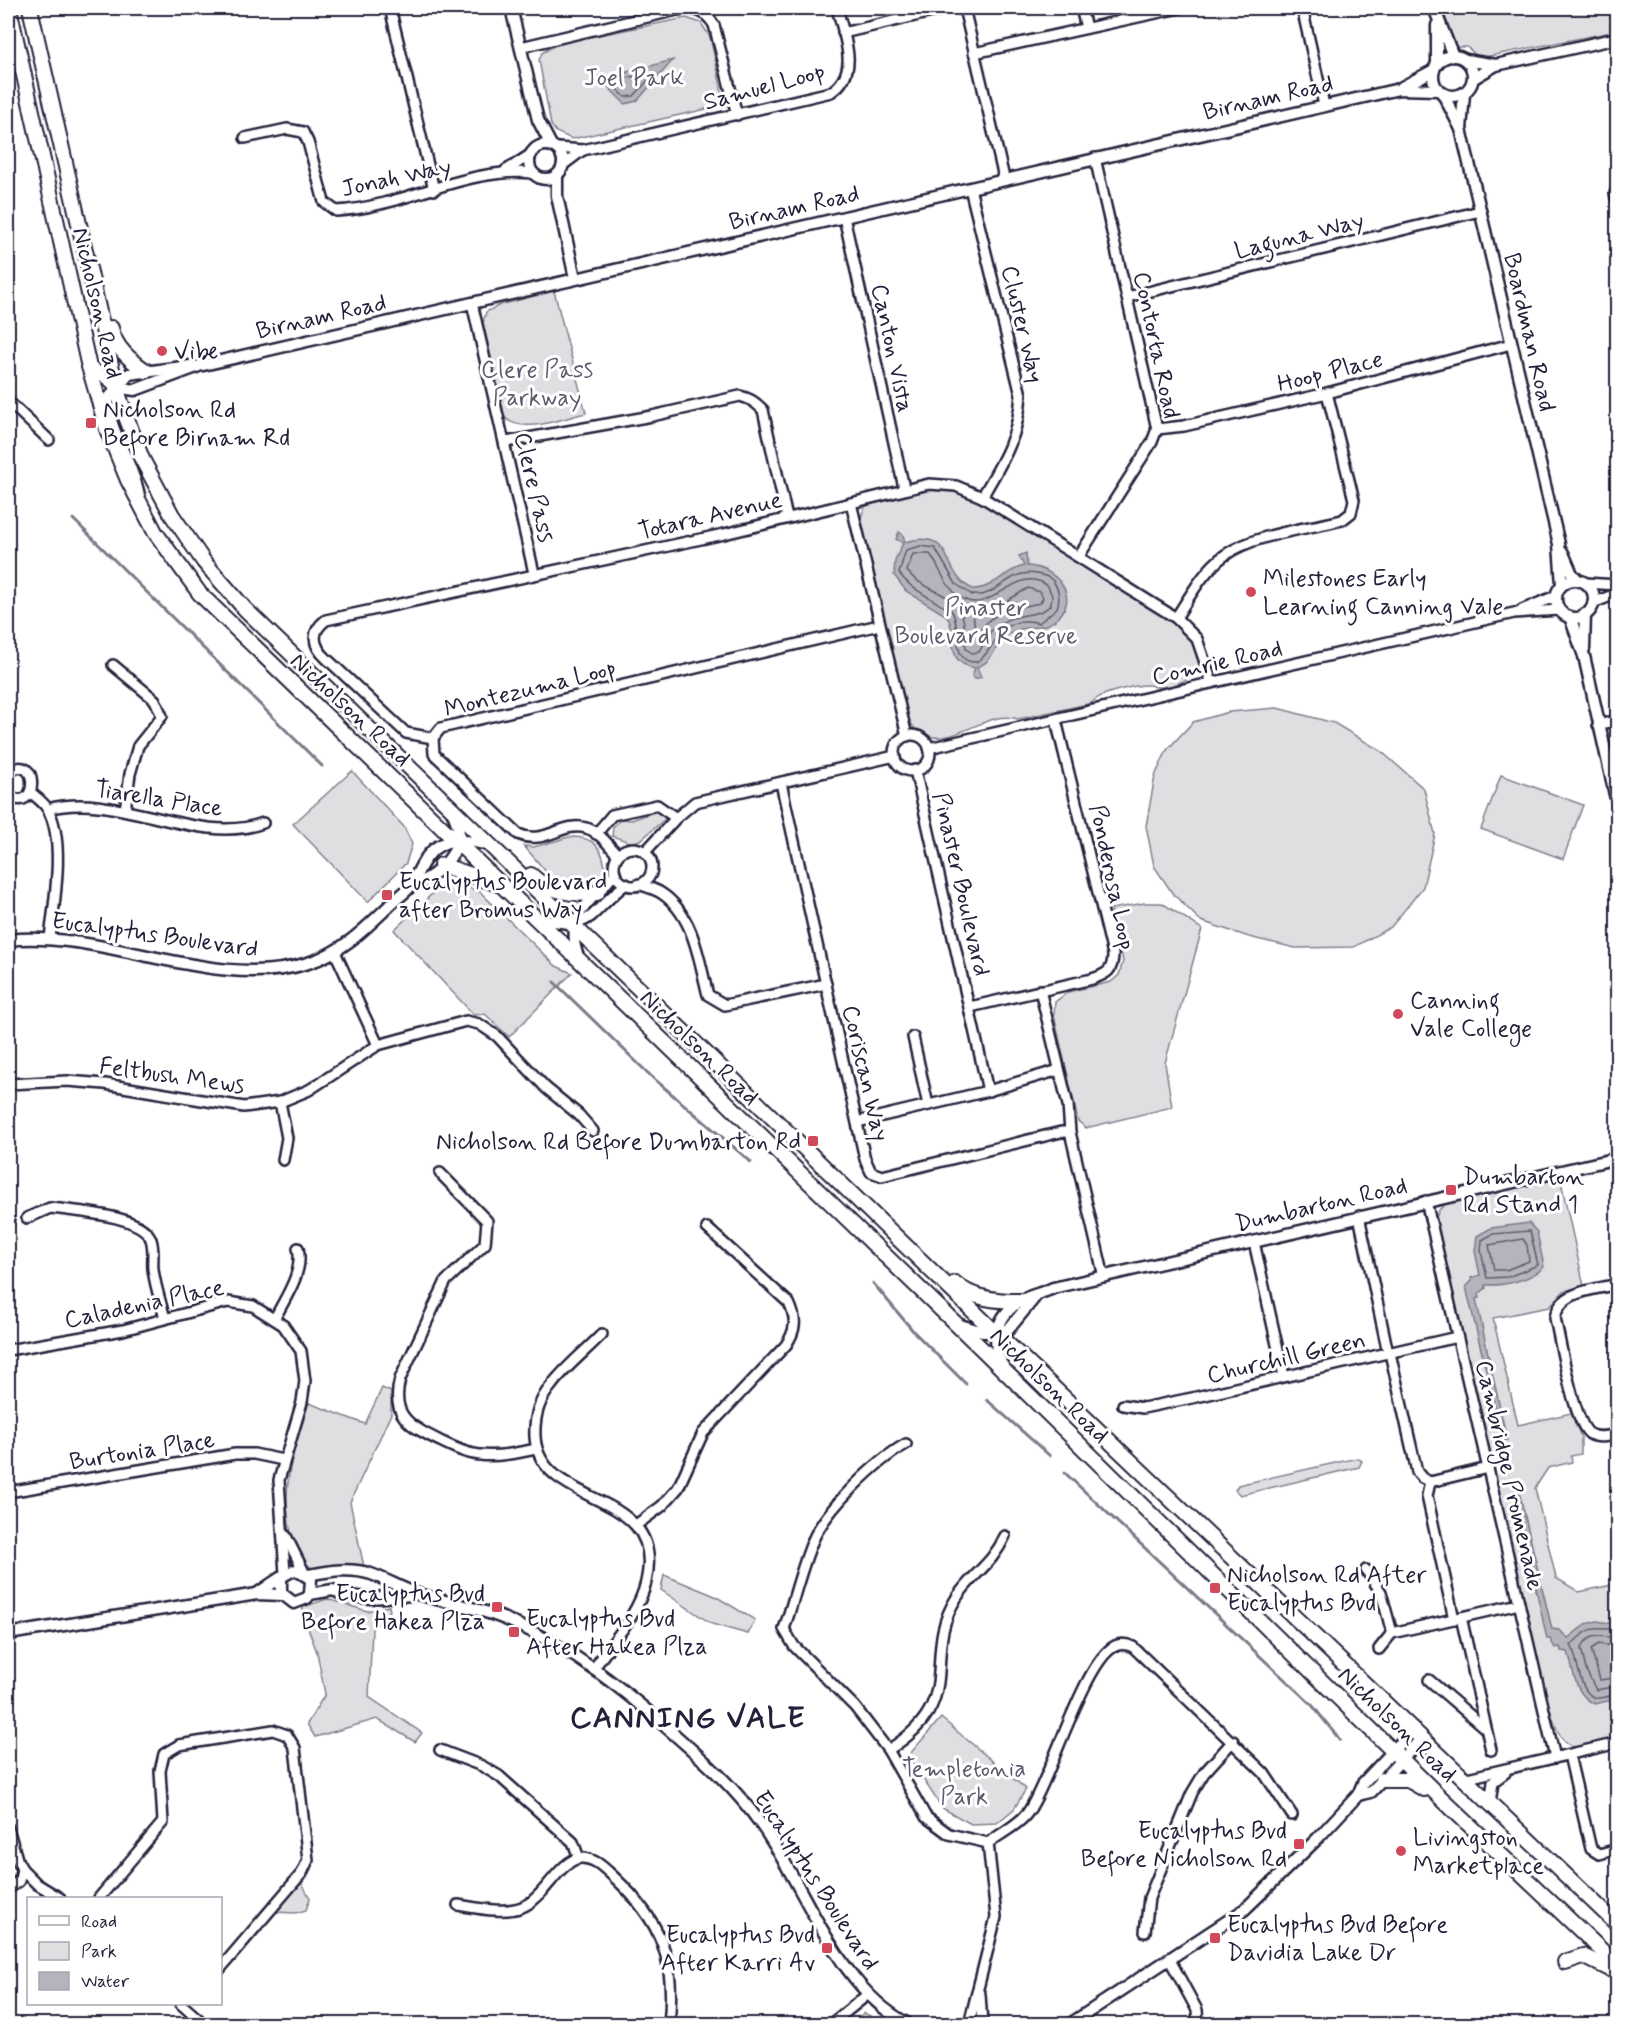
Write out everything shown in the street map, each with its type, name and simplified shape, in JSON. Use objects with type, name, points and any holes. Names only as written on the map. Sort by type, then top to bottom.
[{"type":"main road","name":"Nicholson Road","points":[[9,8],[88,363],[115,450],[141,506],[168,552],[224,620],[457,841],[955,1323],[1396,1755],[1617,1966]]},
{"type":"main road","name":"Nicholson Road","points":[[30,8],[116,387],[142,459],[172,515],[204,562],[245,609],[449,803],[996,1333],[1617,1924]]},
{"type":"main road","points":[[67,168],[77,182],[113,341],[130,360],[146,371]]},
{"type":"main road","points":[[497,850],[520,863],[537,880],[559,890],[576,894],[597,893]]},
{"type":"main road","points":[[441,865],[502,886]]},
{"type":"main road","points":[[874,1214],[902,1229],[965,1293],[1002,1301],[1020,1301]]},
{"type":"main road","points":[[1382,1780],[1408,1780],[1441,1798]]},
{"type":"main road","points":[[1565,1962],[1583,1956],[1617,1973]]},
{"type":"street","points":[[390,8],[434,190]]},
{"type":"street","points":[[511,8],[538,120],[563,158],[563,165],[557,175],[557,196],[575,278]]},
{"type":"street","name":"Samuel Loop","points":[[554,146],[583,150],[831,92],[841,86],[849,72],[850,63],[837,8]]},
{"type":"street","points":[[843,33],[949,8]]},
{"type":"street","points":[[963,8],[1004,178]]},
{"type":"street","points":[[1081,8],[1086,28]]},
{"type":"street","points":[[974,53],[1179,8]]},
{"type":"street","points":[[1302,8],[1324,105]]},
{"type":"street","name":"Boardman Road","points":[[1434,8],[1453,56]]},
{"type":"street","points":[[521,47],[677,10],[695,9],[707,15],[714,25],[737,115]]},
{"type":"street","name":"Boardman Road","points":[[1437,19],[1433,77],[1461,129],[1559,544],[1562,585]]},
{"type":"street","points":[[1466,60],[1474,78],[1496,65],[1617,38]]},
{"type":"street","points":[[1435,67],[1453,56],[1496,65]]},
{"type":"street","name":"Birnam Road","points":[[1399,89],[1435,67]]},
{"type":"street","name":"Boardman Road","points":[[1461,129],[1464,94],[1474,78]]},
{"type":"street","name":"Birnam Road","points":[[116,387],[135,390],[199,366],[1324,105],[1399,89],[1440,92]]},
{"type":"street","points":[[1440,92],[1453,97],[1464,94]]},
{"type":"street","points":[[538,120],[530,167],[533,173],[545,179],[557,196]]},
{"type":"street","name":"Jonah Way","points":[[245,138],[287,129],[303,132],[308,142],[324,202],[336,211],[434,190],[503,172],[533,173]]},
{"type":"street","points":[[532,153],[544,145],[554,146]]},
{"type":"street","name":"Samuel Loop","points":[[563,165],[583,150]]},
{"type":"street","name":"Jonah Way","points":[[503,172],[532,153]]},
{"type":"street","name":"Contorta Road","points":[[1079,556],[1152,442],[1157,429],[1095,159]]},
{"type":"street","points":[[545,179],[557,175]]},
{"type":"street","points":[[1617,185],[1615,194],[1617,203]]},
{"type":"street","name":"Cluster Way","points":[[970,188],[1022,395],[1020,422],[1011,448],[982,497]]},
{"type":"street","name":"Laguna Way","points":[[1127,297],[1480,211]]},
{"type":"street","name":"Canton Vista","points":[[844,217],[904,488]]},
{"type":"street","name":"Clere Pass","points":[[472,303],[506,442],[534,573]]},
{"type":"street","name":"Hoop Place","points":[[1157,429],[1184,426],[1328,393],[1511,344]]},
{"type":"street","points":[[88,363],[116,387],[107,404],[137,482],[141,506]]},
{"type":"street","name":"Birnam Road","points":[[116,387],[129,374],[199,366]]},
{"type":"street","points":[[1176,618],[1207,572],[1225,555],[1248,543],[1342,520],[1351,513],[1354,500],[1328,393]]},
{"type":"street","points":[[506,442],[652,416],[740,396],[754,400],[763,410],[787,518]]},
{"type":"street","points":[[8,401],[49,440]]},
{"type":"street","name":"Totara Avenue","points":[[433,738],[406,733],[318,651],[314,633],[317,627],[326,620],[787,518],[904,488],[929,484],[956,486],[982,497],[1176,618],[1197,639],[1212,683]]},
{"type":"street","points":[[851,503],[907,736]]},
{"type":"street","name":"Boardman Road","points":[[1559,544],[1572,574],[1592,592],[1593,603]]},
{"type":"street","points":[[1617,585],[1582,582],[1562,585],[1556,596],[1559,610],[1570,617],[1584,656],[1617,808]]},
{"type":"street","points":[[1584,656],[1586,614],[1593,603],[1617,592]]},
{"type":"street","name":"Comrie Road","points":[[929,748],[1514,613],[1556,596]]},
{"type":"street","name":"Comrie Road","points":[[1514,613],[1559,610]]},
{"type":"street","points":[[1570,617],[1586,614]]},
{"type":"street","name":"Montezuma Loop","points":[[596,834],[586,828],[574,827],[535,839],[518,834],[434,754],[433,738],[441,728],[879,625]]},
{"type":"street","points":[[113,665],[155,700],[162,716],[138,746],[130,774],[125,810]]},
{"type":"street","name":"Ponderosa Loop","points":[[970,1007],[1092,979],[1107,973],[1113,965],[1113,954],[1056,720]]},
{"type":"street","points":[[1598,725],[1617,720]]},
{"type":"street","points":[[907,736],[922,738],[929,748],[928,760],[915,770],[903,768],[895,756],[898,741],[907,736]]},
{"type":"street","points":[[645,852],[676,818],[695,802],[895,756]]},
{"type":"street","points":[[8,774],[17,769],[26,771],[33,783],[30,792],[19,798],[8,794]]},
{"type":"street","name":"Pinaster Boulevard","points":[[915,770],[988,1091]]},
{"type":"street","name":"Coriscan Way","points":[[781,783],[857,1122],[871,1172],[882,1176],[1070,1132]]},
{"type":"street","points":[[30,792],[48,809],[53,822],[57,852],[50,938]]},
{"type":"street","name":"Tiarella Place","points":[[48,809],[68,803],[125,810],[225,830],[244,830],[263,823]]},
{"type":"street","points":[[449,803],[457,823],[457,841],[475,841],[497,850]]},
{"type":"street","points":[[618,855],[596,834],[612,815],[657,805],[676,818]]},
{"type":"street","name":"Eucalyptus Boulevard","points":[[411,885],[424,882],[451,858],[457,841]]},
{"type":"street","name":"Eucalyptus Boulevard","points":[[8,940],[50,938],[254,972],[283,970],[309,963],[335,952],[360,933],[411,885],[415,873],[438,847],[457,841]]},
{"type":"street","points":[[581,963],[575,948],[574,925],[580,910],[615,873],[615,861],[618,855],[633,848],[645,852],[651,860],[650,873],[661,893]]},
{"type":"street","points":[[615,873],[626,884]]},
{"type":"street","points":[[639,884],[650,873]]},
{"type":"street","points":[[534,917],[574,925],[590,920],[626,884],[639,884],[661,893],[672,902],[691,930],[708,995],[725,1005],[826,984]]},
{"type":"street","points":[[335,952],[378,1045]]},
{"type":"street","points":[[1040,990],[1068,1105],[1070,1132],[1104,1277]]},
{"type":"street","name":"Feltbush Mews","points":[[8,1084],[67,1081],[105,1084],[244,1107],[280,1102],[309,1090],[378,1045],[457,1022],[479,1024],[497,1036],[546,1088],[579,1115],[592,1131]]},
{"type":"street","points":[[913,1037],[928,1105]]},
{"type":"street","points":[[857,1122],[988,1091],[1059,1070]]},
{"type":"street","points":[[280,1102],[287,1138],[283,1160]]},
{"type":"street","name":"Dumbarton Road","points":[[1020,1301],[1053,1288],[1617,1158]]},
{"type":"street","points":[[440,1173],[487,1221],[485,1244],[446,1281],[400,1378],[396,1393],[398,1406],[404,1419],[416,1429],[458,1450],[479,1455],[504,1456],[536,1449]]},
{"type":"street","name":"Cambridge Promenade","points":[[1426,1201],[1555,1758]]},
{"type":"street","points":[[27,1218],[50,1208],[125,1221],[141,1227],[147,1232],[153,1246],[154,1276],[165,1319]]},
{"type":"street","points":[[1359,1216],[1417,1472],[1430,1482],[1488,1468]]},
{"type":"street","points":[[636,1525],[662,1506],[678,1488],[703,1433],[786,1345],[793,1334],[795,1315],[789,1303],[707,1228]]},
{"type":"street","points":[[1254,1242],[1284,1376]]},
{"type":"street","points":[[274,1318],[296,1272],[300,1255],[298,1248]]},
{"type":"street","points":[[1617,1284],[1567,1297],[1558,1306],[1555,1318],[1579,1422],[1594,1436],[1617,1434]]},
{"type":"street","name":"Dumbarton Road","points":[[996,1333],[1008,1330],[1035,1297]]},
{"type":"street","points":[[1007,1374],[1000,1362],[996,1333],[1002,1320],[1020,1301]]},
{"type":"street","name":"Caladenia Place","points":[[8,1350],[114,1331],[228,1302],[253,1306],[274,1318],[290,1333],[301,1351],[305,1382],[302,1402],[283,1460],[279,1480],[284,1531],[283,1577]]},
{"type":"street","points":[[955,1323],[967,1328],[996,1333]]},
{"type":"street","points":[[595,1667],[635,1609],[645,1587],[649,1565],[647,1549],[636,1525],[611,1504],[572,1488],[550,1472],[536,1449],[534,1426],[538,1406],[550,1386],[602,1334]]},
{"type":"street","name":"Churchill Green","points":[[1124,1405],[1153,1406],[1457,1337]]},
{"type":"street","points":[[906,1444],[888,1454],[829,1515],[813,1539],[784,1629],[794,1646],[855,1707],[888,1750],[926,1817],[949,1834],[988,1843],[1028,1813],[1087,1683],[1108,1650],[1117,1645],[1133,1647],[1233,1741],[1264,1773],[1292,1815]]},
{"type":"street","name":"Burtonia Place","points":[[8,1492],[235,1454],[283,1460]]},
{"type":"street","points":[[1430,1482],[1427,1496],[1491,1750]]},
{"type":"street","name":"Caladenia Place","points":[[284,1531],[306,1574]]},
{"type":"street","points":[[888,1750],[907,1738],[928,1715],[939,1687],[944,1629],[957,1597],[996,1555],[1005,1536]]},
{"type":"street","name":"Eucalyptus Boulevard","points":[[257,1594],[297,1570],[306,1574],[362,1572],[419,1595],[510,1621],[553,1642],[595,1667],[711,1766],[746,1804],[770,1836],[840,1957],[867,1995],[908,2025]]},
{"type":"street","points":[[1366,1570],[1381,1593],[1392,1633]]},
{"type":"street","points":[[306,1574],[312,1582],[310,1594]]},
{"type":"street","points":[[282,1595],[283,1577]]},
{"type":"street","name":"Eucalyptus Boulevard","points":[[8,1634],[257,1594],[282,1595],[294,1603],[300,1602],[310,1594],[333,1590],[346,1596],[371,1598],[419,1595]]},
{"type":"street","points":[[1379,1649],[1392,1633],[1519,1604]]},
{"type":"street","points":[[1429,1680],[1486,1729]]},
{"type":"street","points":[[101,1897],[163,1822],[160,1771],[164,1754],[178,1745],[273,1730],[287,1735],[295,1748],[308,1860],[302,1873],[222,1967]]},
{"type":"street","points":[[1070,2025],[1244,1910],[1310,1847],[1358,1795],[1363,1783],[1417,1735]]},
{"type":"street","points":[[1145,1932],[1149,1898],[1192,1793],[1204,1773],[1233,1741]]},
{"type":"street","points":[[1463,1779],[1617,1743]]},
{"type":"street","points":[[440,1750],[482,1766],[499,1776],[573,1842],[579,1858]]},
{"type":"street","points":[[1358,1795],[1371,1792],[1382,1780],[1396,1755]]},
{"type":"street","points":[[1569,1755],[1591,1849],[1599,1854],[1617,1849]]},
{"type":"street","points":[[1490,1805],[1489,1794],[1493,1782],[1521,1766]]},
{"type":"street","points":[[8,1834],[22,1869],[37,1884],[57,1897]]},
{"type":"street","points":[[969,2025],[996,1917],[988,1843]]},
{"type":"street","points":[[8,1854],[17,1859]]},
{"type":"street","points":[[458,1905],[519,1909],[536,1899],[564,1868],[579,1858],[590,1859],[600,1864],[639,1901],[659,1935],[669,1965],[672,1996],[669,2025]]},
{"type":"street","points":[[11,1887],[22,1875],[22,1869]]},
{"type":"street","points":[[11,1887],[37,1884]]},
{"type":"street","points":[[1170,1960],[1197,2010],[1198,2025]]},
{"type":"street","points":[[980,1986],[982,2025]]},
{"type":"street","points":[[831,2025],[867,1995]]},
{"type":"street","points":[[186,2005],[204,2025]]},
{"type":"green space","points":[[1442,8],[1617,8],[1617,31],[1479,58],[1467,47],[1456,47]]},
{"type":"green space","name":"Joel Park","points":[[686,18],[701,23],[710,37],[721,86],[721,94],[711,108],[572,139],[556,132],[551,125],[539,60],[542,53],[559,43]]},
{"type":"green space","name":"Clere Pass Parkway","points":[[554,291],[586,413],[544,424],[513,423],[505,418],[483,323],[486,312],[500,305]]},
{"type":"green space","name":"Pinaster Boulevard Reserve","points":[[924,488],[957,491],[975,499],[1170,620],[1196,648],[1199,660],[1195,672],[1184,681],[1170,686],[1148,685],[1127,688],[1102,696],[1092,703],[1018,719],[1005,717],[993,719],[943,737],[930,737],[917,732],[908,719],[902,700],[861,518],[864,508],[871,503]]},
{"type":"green space","points":[[1277,708],[1334,723],[1381,751],[1424,789],[1435,834],[1423,887],[1391,927],[1354,947],[1295,948],[1249,937],[1201,921],[1173,894],[1154,866],[1146,826],[1155,776],[1167,750],[1193,722],[1229,712]]},
{"type":"green space","points":[[352,771],[404,827],[412,844],[406,863],[368,902],[293,824]]},
{"type":"green space","points":[[1501,775],[1583,805],[1563,859],[1481,829]]},
{"type":"green space","points":[[657,811],[666,818],[642,839],[632,843],[612,836],[613,827],[621,819],[632,820]]},
{"type":"green space","points":[[569,837],[591,841],[599,849],[605,871],[595,886],[581,889],[555,882],[524,846],[534,847]]},
{"type":"green space","points":[[453,886],[465,886],[480,892],[556,966],[572,973],[509,1037],[485,1014],[474,1015],[394,930],[435,891]]},
{"type":"green space","points":[[1144,903],[1162,903],[1202,929],[1165,1063],[1172,1107],[1086,1128],[1078,1121],[1054,1015],[1055,1002],[1068,992],[1111,982],[1119,975],[1123,961],[1111,909]]},
{"type":"green space","points":[[1560,1177],[1584,1286],[1564,1291],[1549,1307],[1493,1318],[1518,1425],[1571,1413],[1581,1437],[1581,1454],[1571,1456],[1572,1462],[1548,1468],[1535,1488],[1556,1578],[1579,1592],[1612,1585],[1613,1593],[1617,1593],[1617,1737],[1576,1747],[1564,1741],[1559,1734],[1545,1692],[1435,1220],[1439,1210],[1448,1202]]},
{"type":"green space","points":[[382,1388],[391,1392],[391,1414],[350,1502],[364,1567],[314,1569],[304,1562],[296,1548],[287,1511],[289,1475],[297,1439],[309,1403],[365,1424]]},
{"type":"green space","points":[[1357,1458],[1362,1461],[1359,1467],[1240,1495],[1235,1490],[1238,1485]]},
{"type":"green space","points":[[664,1575],[715,1596],[755,1620],[748,1634],[712,1624],[661,1590]]},
{"type":"green space","points":[[327,1599],[367,1611],[389,1606],[390,1611],[372,1629],[369,1697],[422,1733],[415,1742],[377,1719],[315,1737],[307,1724],[325,1694],[317,1652],[303,1615],[303,1607]]},
{"type":"green space","name":"Templetonia Park","points":[[941,1718],[1026,1789],[1014,1809],[997,1823],[971,1824],[942,1808],[908,1756]]},
{"type":"green space","points":[[301,1882],[310,1898],[306,1910],[296,1913],[275,1912]]},
{"type":"green space","points":[[864,2013],[885,2024],[848,2024]]},
{"type":"water","points":[[673,60],[637,101],[625,104],[600,79]]},
{"type":"water","points":[[899,532],[903,535],[905,542],[921,539],[933,541],[941,547],[956,574],[963,583],[973,589],[986,586],[1024,566],[1019,556],[1026,553],[1027,566],[1048,572],[1063,586],[1066,603],[1062,612],[1048,624],[1020,629],[1008,635],[991,657],[983,665],[977,667],[981,677],[975,679],[972,676],[975,668],[965,665],[958,660],[955,654],[947,616],[906,591],[894,575],[895,560],[903,543],[896,539]]},
{"type":"water","points":[[1529,1223],[1537,1232],[1544,1267],[1539,1272],[1517,1281],[1485,1285],[1486,1288],[1479,1294],[1480,1298],[1476,1299],[1507,1440],[1503,1441],[1466,1287],[1472,1281],[1471,1278],[1480,1275],[1475,1251],[1477,1236],[1491,1228]]},
{"type":"water","points":[[1517,1483],[1552,1629],[1559,1630],[1568,1638],[1586,1624],[1597,1621],[1615,1624],[1617,1628],[1617,1699],[1595,1704],[1588,1700],[1576,1682],[1568,1652],[1561,1651],[1560,1647],[1555,1648],[1550,1639],[1547,1639],[1513,1484]]},
{"type":"waterway","points":[[73,519],[322,766]]},
{"type":"waterway","points":[[554,982],[653,1078],[751,1162]]},
{"type":"waterway","points":[[873,1283],[914,1332],[966,1384]]},
{"type":"waterway","points":[[987,1400],[1050,1456]]},
{"type":"waterway","points":[[1065,1473],[1312,1705],[1340,1740]]},
{"type":"place","name":"Vibe","points":[[162,351]]},
{"type":"place","name":"Nicholson Rd Before Birnam Rd","points":[[91,423]]},
{"type":"place","name":"Milestones Early Learning Canning Vale","points":[[1251,592]]},
{"type":"place","name":"Eucalyptus Boulevard after Bromus Way","points":[[387,895]]},
{"type":"place","name":"Canning Vale College","points":[[1398,1014]]},
{"type":"place","name":"Nicholson Rd Before Dumbarton Rd","points":[[813,1141]]},
{"type":"place","name":"Dumbarton Rd Stand 1","points":[[1451,1190]]},
{"type":"place","name":"Nicholson Rd After Eucalyptus Bvd","points":[[1215,1588]]},
{"type":"place","name":"Eucalyptus Bvd Before Hakea Plza","points":[[497,1607]]},
{"type":"place","name":"Eucalyptus Bvd After Hakea Plza","points":[[514,1632]]},
{"type":"place","name":"Eucalyptus Bvd Before Nicholson Rd","points":[[1299,1844]]},
{"type":"place","name":"Livingston Marketplace","points":[[1401,1851]]},
{"type":"place","name":"Eucalyptus Bvd Before Davidia Lake Dr","points":[[1215,1938]]},
{"type":"place","name":"Eucalyptus Bvd After Karri Av","points":[[827,1948]]},
{"type":"district","name":"CANNING VALE","points":[[688,1717]]}]
